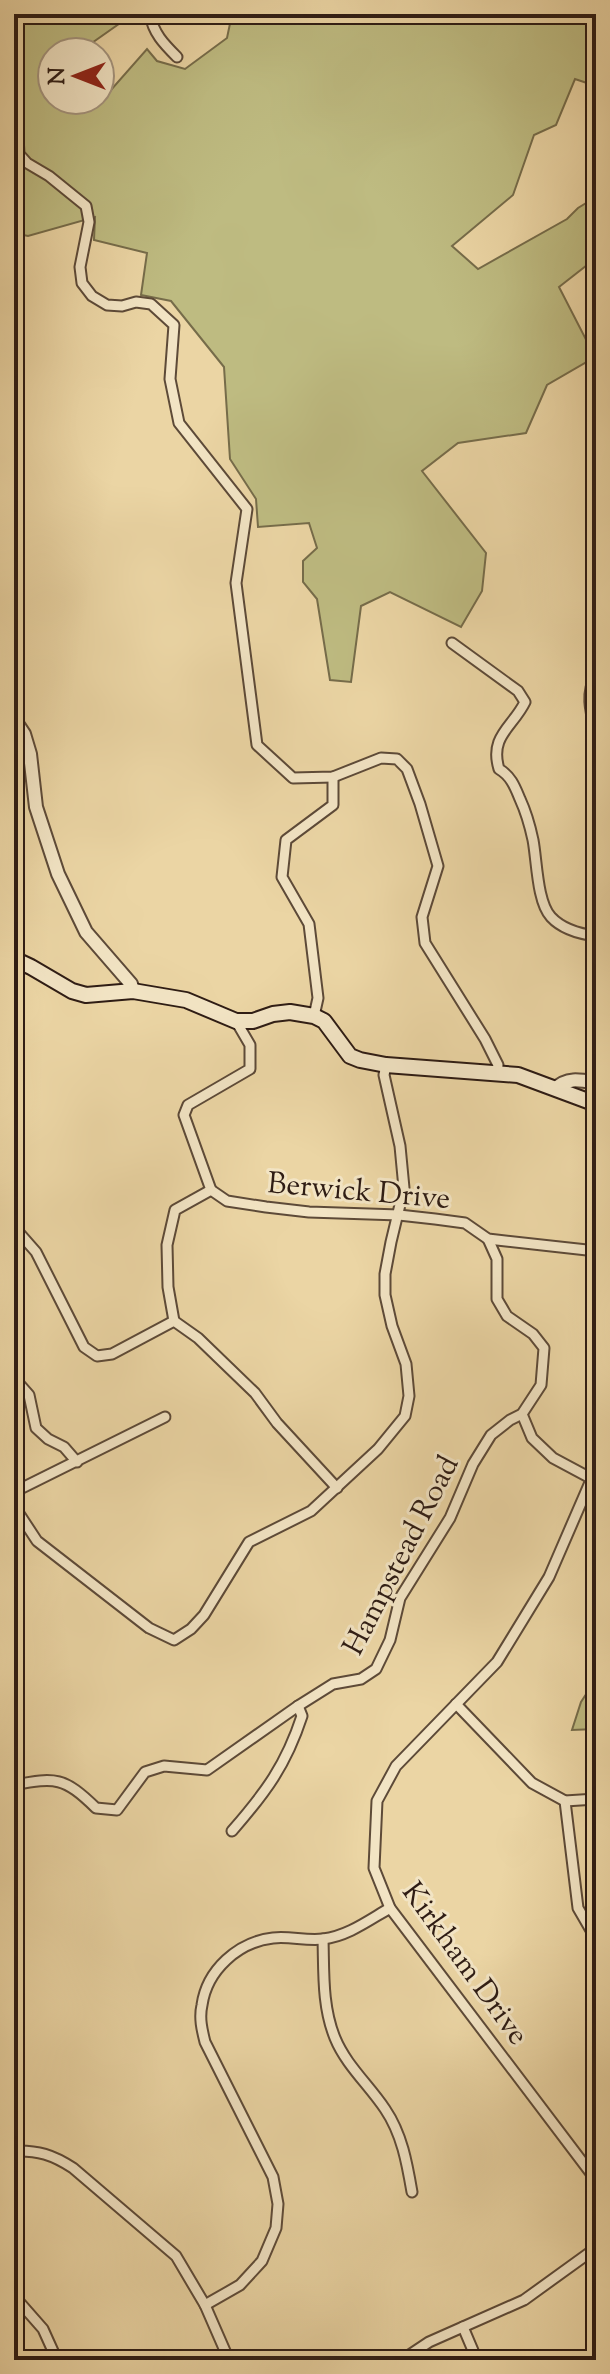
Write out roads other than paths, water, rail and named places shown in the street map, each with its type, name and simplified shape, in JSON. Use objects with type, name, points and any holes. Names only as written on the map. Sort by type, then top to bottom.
[{"type":"main road","points":[[14,959],[72,991],[86,995],[133,991],[186,1000],[236,1021],[253,1021],[290,1012],[314,1016],[324,1021],[350,1056],[360,1060],[386,1065],[518,1075],[596,1104]]},
{"type":"street","points":[[150,14],[159,39],[177,57]]},
{"type":"street","points":[[14,116],[17,119],[19,154],[86,206],[89,222],[80,267],[82,283],[92,296],[107,305],[151,304],[174,325],[170,379],[179,423],[247,509],[236,583],[257,745],[293,778],[333,777],[381,758],[397,759],[407,769],[438,866],[422,917],[425,943],[485,1039],[498,1065],[497,1072]]},
{"type":"street","points":[[596,566],[592,579],[596,598]]},
{"type":"street","points":[[452,643],[518,691],[525,702],[500,737],[499,769],[513,782],[524,807],[542,901],[550,917],[577,933],[596,936]]},
{"type":"street","points":[[596,675],[589,697],[596,733]]},
{"type":"street","points":[[14,719],[24,734],[30,754],[36,807],[58,874],[86,932],[131,984],[133,991]]},
{"type":"street","points":[[314,1016],[318,998],[309,924],[282,877],[286,840],[333,805],[333,777]]},
{"type":"street","points":[[108,993],[119,969]]},
{"type":"street","points":[[236,1021],[250,1045],[250,1069],[188,1105],[184,1115],[211,1190],[175,1210],[167,1245],[168,1287],[174,1321],[198,1338],[247,1385],[277,1423],[337,1488]]},
{"type":"street","points":[[14,1506],[37,1541],[149,1628],[174,1640],[191,1629],[204,1615],[249,1542],[311,1511],[378,1449],[405,1416],[409,1396],[406,1364],[385,1295],[388,1258],[404,1188],[400,1146],[384,1075],[386,1065]]},
{"type":"street","points":[[555,1089],[561,1082],[576,1079],[596,1083]]},
{"type":"street","name":"Berwick Drive","points":[[211,1190],[227,1201],[309,1212],[399,1215],[465,1223],[488,1239],[596,1251]]},
{"type":"street","points":[[14,1227],[36,1252],[84,1347],[97,1356],[112,1354],[174,1321]]},
{"type":"street","name":"Hampstead Road","points":[[14,1785],[49,1779],[77,1789],[96,1808],[117,1810],[145,1772],[164,1766],[207,1770],[333,1684],[361,1679],[376,1669],[390,1640],[400,1598],[450,1518],[473,1464],[491,1435],[522,1414],[541,1385],[544,1348],[533,1334],[507,1316],[497,1299],[497,1259],[488,1239]]},
{"type":"street","points":[[14,1378],[29,1395],[36,1428],[64,1447],[77,1462]]},
{"type":"street","points":[[522,1414],[532,1438],[553,1458],[594,1481]]},
{"type":"street","points":[[14,1492],[165,1417]]},
{"type":"street","name":"Kirkham Drive","points":[[594,1481],[549,1577],[497,1662],[396,1766],[377,1801],[374,1868],[390,1908],[596,2180]]},
{"type":"street","points":[[456,1704],[532,1783],[565,1801],[596,1799]]},
{"type":"street","points":[[232,1831],[264,1794],[282,1765],[302,1716],[298,1706]]},
{"type":"street","points":[[565,1801],[578,1908],[596,1939]]},
{"type":"street","points":[[205,2305],[240,2285],[262,2261],[276,2228],[278,2204],[273,2177],[205,2042],[201,2023],[202,2004],[211,1980],[226,1959],[255,1942],[275,1937],[323,1939],[351,1931],[390,1908]]},
{"type":"street","points":[[323,1939],[324,1997],[330,2024],[344,2056],[380,2102],[399,2134],[412,2192]]},
{"type":"street","points":[[14,2151],[41,2152],[73,2168],[176,2256],[205,2305],[229,2360]]},
{"type":"street","points":[[402,2360],[429,2342],[524,2300],[596,2248]]},
{"type":"street","points":[[14,2296],[43,2329],[57,2360]]},
{"type":"street","points":[[463,2327],[477,2360]]}]
